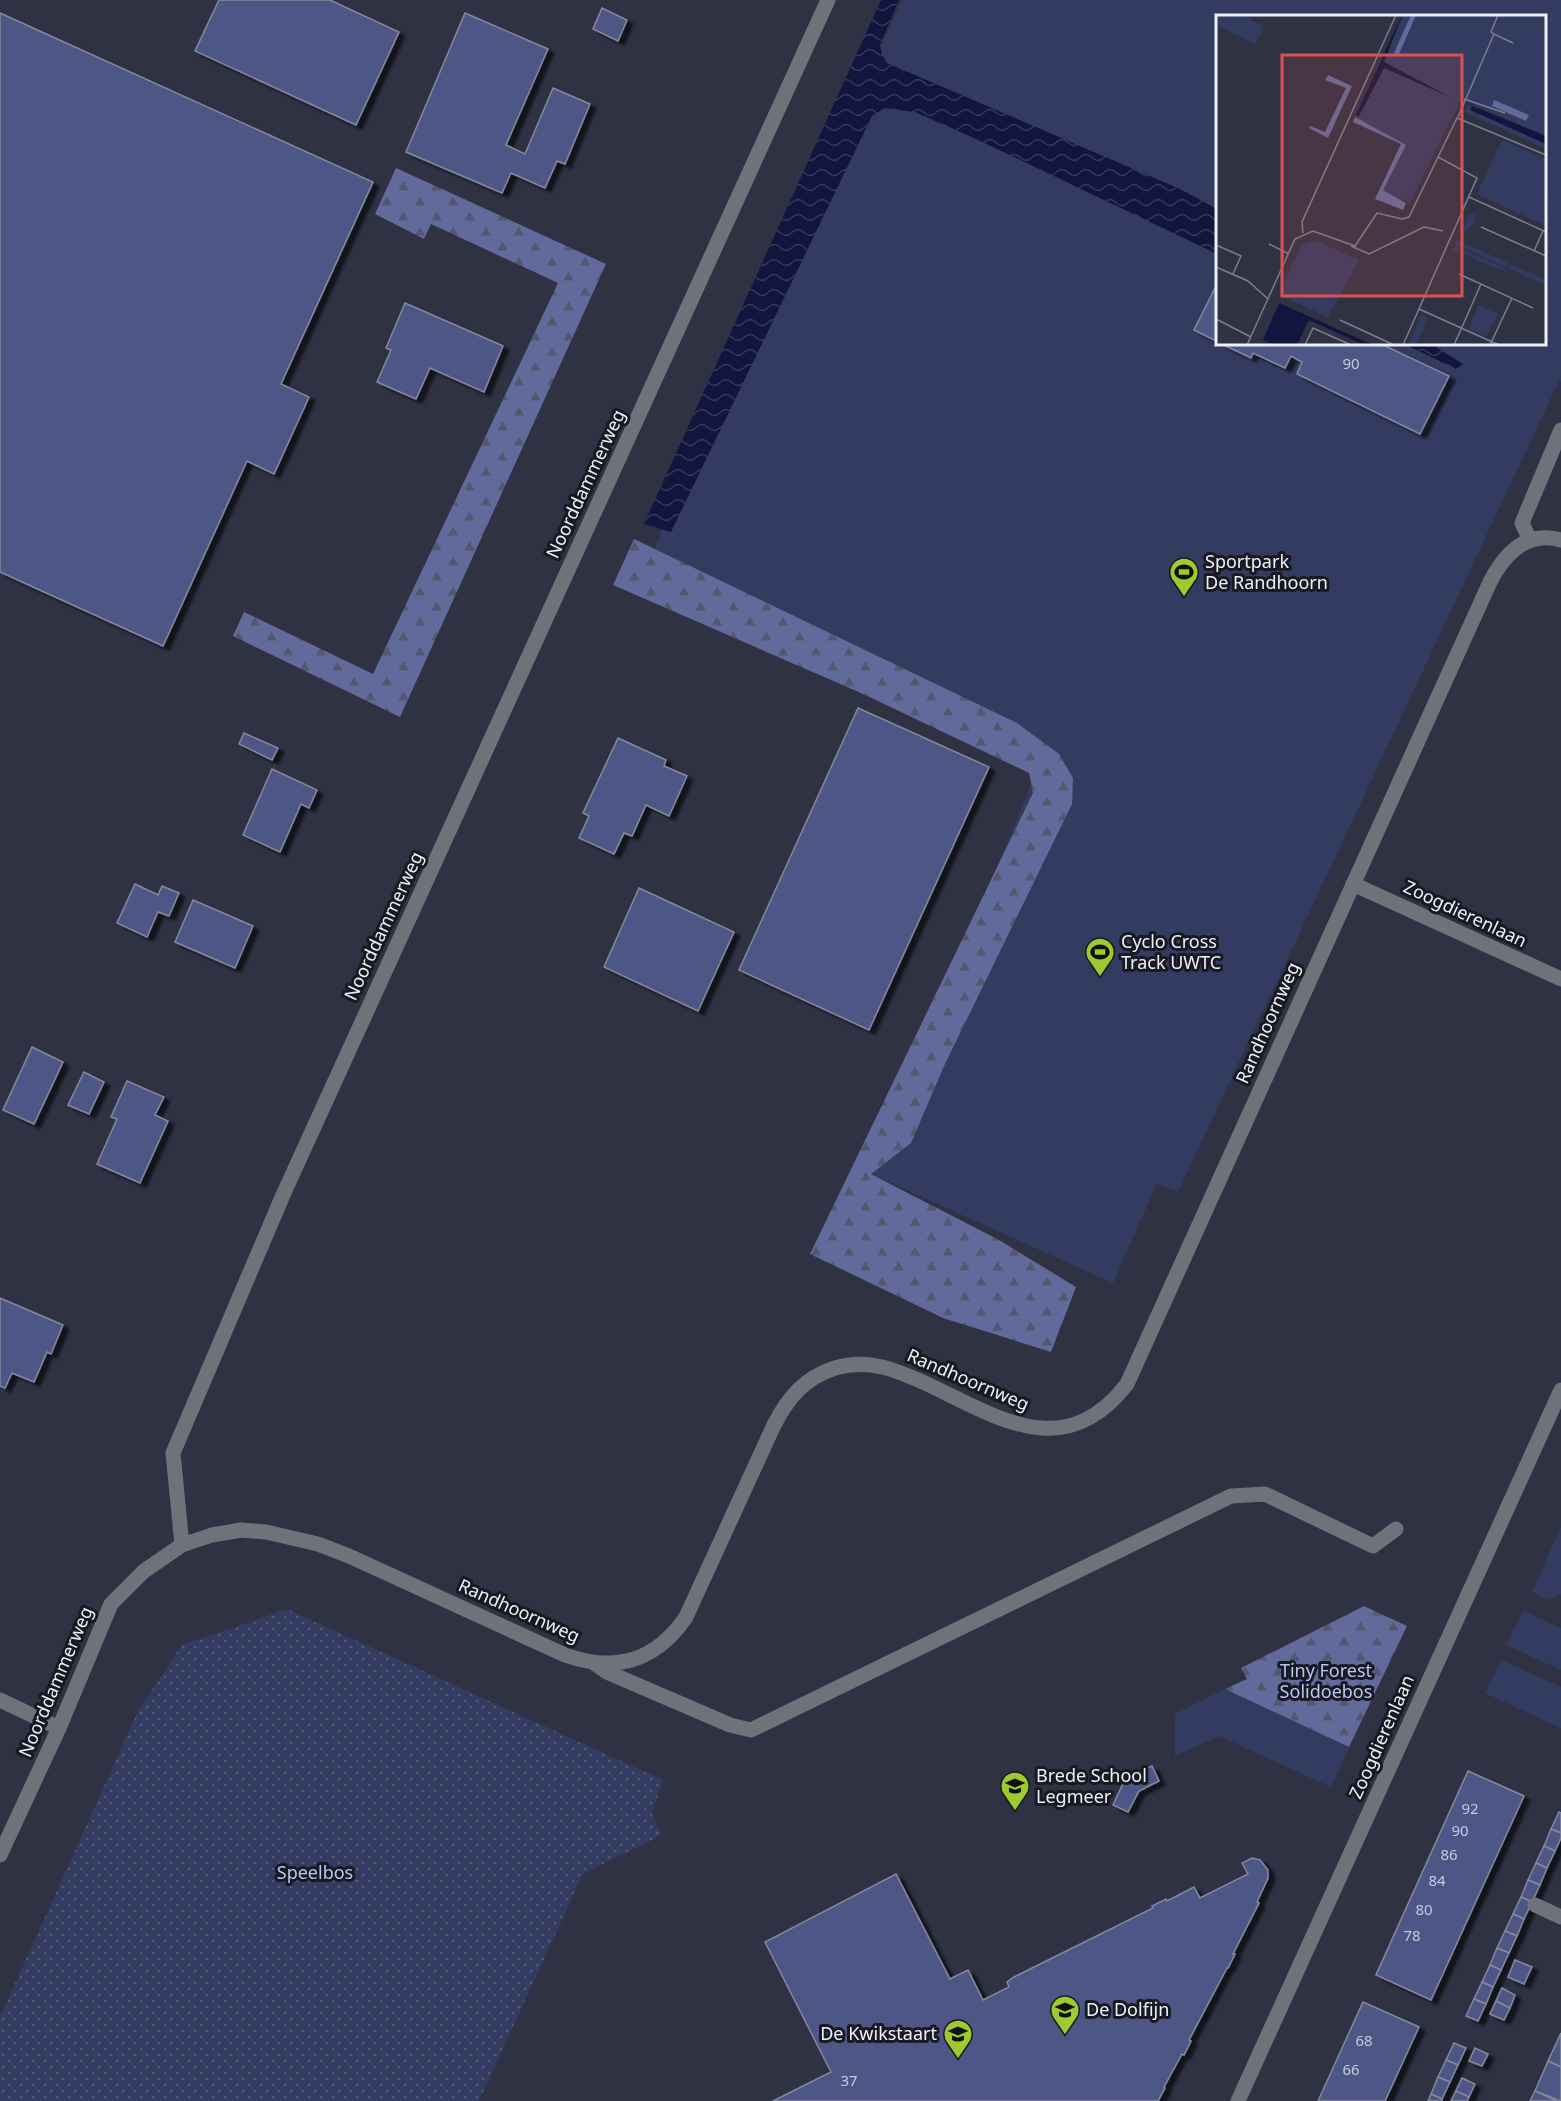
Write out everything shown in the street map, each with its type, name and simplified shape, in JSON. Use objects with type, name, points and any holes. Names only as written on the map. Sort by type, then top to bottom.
[{"type":"street","name":"Noorddammerweg","points":[[0,1855],[59,1728],[111,1604],[144,1571],[183,1545],[173,1453],[283,1196],[828,0]]},
{"type":"street","points":[[1561,430],[1522,523],[1530,540],[1554,538],[1561,540]]},
{"type":"street","name":"Randhoornweg","points":[[183,1545],[212,1535],[241,1530],[266,1532],[318,1544],[565,1655],[594,1663],[610,1664],[644,1656],[660,1647],[674,1634],[696,1597],[786,1402],[809,1380],[825,1371],[846,1365],[866,1363],[880,1365],[901,1372],[1005,1420],[1038,1429],[1066,1428],[1102,1410],[1127,1384],[1490,582],[1504,558],[1512,550],[1530,540]]},
{"type":"street","name":"Zoogdierenlaan","points":[[1353,884],[1561,980]]},
{"type":"street","name":"Zoogdierenlaan","points":[[1238,2101],[1561,1390]]},
{"type":"street","points":[[594,1663],[608,1672],[720,1721],[751,1730],[1231,1496],[1265,1494],[1373,1546],[1396,1530]]},
{"type":"street","points":[[0,1700],[59,1728]]},
{"type":"street","points":[[1536,1905],[1561,1917]]},
{"type":"green space","name":"Sportpark De Randhoorn","points":[[902,0],[1561,0],[1561,381],[1559,381],[1178,1192],[1157,1183],[1113,1283],[871,1174],[1041,760],[645,572],[679,490]]},
{"type":"green space","points":[[396,168],[606,264],[400,717],[233,636],[244,612],[373,674],[558,283],[431,224],[424,239],[375,214]]},
{"type":"green space","points":[[634,539],[1017,723],[1059,754],[1073,778],[1072,804],[944,1066],[911,1143],[871,1174],[999,1240],[1076,1287],[1051,1352],[943,1318],[810,1254],[1033,793],[1029,773],[861,693],[613,585]]},
{"type":"green space","points":[[1561,1527],[1561,1595],[1548,1600],[1532,1592]]},
{"type":"green space","name":"Tiny Forest Solidoebos","points":[[1364,1606],[1407,1626],[1349,1747],[1225,1689],[1247,1679],[1241,1668]]},
{"type":"green space","name":"Speelbos","points":[[287,1609],[663,1780],[652,1813],[662,1835],[583,1874],[479,2101],[0,2101],[0,2017],[138,1711],[182,1645]]},
{"type":"green space","points":[[1523,1611],[1561,1628],[1561,1670],[1506,1645]]},
{"type":"green space","points":[[1501,1660],[1561,1687],[1561,1728],[1485,1693]]},
{"type":"green space","points":[[1225,1689],[1349,1747],[1331,1787],[1219,1736],[1175,1756],[1175,1714]]},
{"type":"water","points":[[881,0],[899,0],[880,45],[887,63],[1180,189],[1216,208],[1216,254],[915,112],[885,108],[872,116],[671,532],[644,524]]},
{"type":"water","points":[[1406,345],[1433,345],[1463,364],[1456,369]]},
{"type":"building","points":[[219,0],[330,0],[399,32],[356,125],[195,51]]},
{"type":"building","points":[[602,8],[627,20],[618,41],[593,29]]},
{"type":"building","points":[[0,13],[373,182],[281,384],[309,397],[274,474],[247,461],[163,646],[0,572]]},
{"type":"building","points":[[465,13],[548,49],[506,145],[525,154],[553,88],[590,104],[565,164],[557,161],[545,188],[511,173],[502,193],[406,152]]},
{"type":"building","points":[[1216,286],[1216,341],[1194,330]]},
{"type":"building","points":[[405,303],[503,346],[484,392],[430,368],[416,399],[377,382],[391,350],[386,348]]},
{"type":"building","points":[[1224,345],[1383,345],[1449,376],[1420,434],[1297,374],[1302,362],[1291,356],[1285,368],[1253,353],[1251,358]]},
{"type":"building","points":[[858,708],[989,767],[869,1030],[739,970]]},
{"type":"building","points":[[244,733],[278,748],[272,760],[239,744]]},
{"type":"building","points":[[618,738],[666,760],[664,766],[687,776],[669,816],[646,805],[632,836],[624,833],[614,854],[579,838],[589,816],[583,813]]},
{"type":"building","points":[[272,769],[317,790],[309,808],[301,804],[280,852],[243,835]]},
{"type":"building","points":[[135,884],[158,895],[162,886],[179,893],[169,916],[158,912],[147,937],[117,923]]},
{"type":"building","points":[[639,888],[734,932],[698,1011],[604,967]]},
{"type":"building","points":[[193,900],[253,926],[235,968],[175,942]]},
{"type":"building","points":[[32,1047],[63,1062],[34,1124],[3,1110]]},
{"type":"building","points":[[84,1072],[104,1082],[89,1114],[68,1105]]},
{"type":"building","points":[[127,1081],[164,1097],[155,1115],[168,1121],[140,1183],[97,1164],[117,1119],[111,1117]]},
{"type":"building","points":[[0,1298],[63,1325],[51,1354],[47,1352],[34,1382],[12,1373],[5,1388],[0,1386]]},
{"type":"building","points":[[1152,1766],[1159,1781],[1139,1791],[1128,1812],[1113,1805],[1125,1779]]},
{"type":"building","points":[[1468,1771],[1524,1796],[1431,2000],[1376,1975]]},
{"type":"building","points":[[1559,1812],[1561,1813],[1561,1833],[1551,1829]]},
{"type":"building","points":[[1551,1829],[1561,1833],[1555,1851],[1544,1846]]},
{"type":"building","points":[[1544,1846],[1555,1851],[1547,1868],[1536,1863]]},
{"type":"building","points":[[1252,1858],[1260,1860],[1268,1870],[1268,1878],[1257,1902],[1259,1903],[1228,1968],[1189,2040],[1191,2041],[1184,2055],[1182,2054],[1158,2101],[773,2101],[831,2072],[765,1942],[896,1874],[950,1979],[968,1970],[983,2000],[1009,1987],[1007,1982],[1014,1977],[1153,1908],[1152,1906],[1166,1899],[1167,1901],[1194,1887],[1200,1898],[1248,1874],[1242,1863]]},
{"type":"building","points":[[1536,1863],[1547,1868],[1540,1885],[1528,1880]]},
{"type":"building","points":[[1528,1880],[1540,1885],[1532,1902],[1521,1897]]},
{"type":"building","points":[[1521,1897],[1532,1902],[1524,1919],[1513,1914]]},
{"type":"building","points":[[1513,1914],[1524,1919],[1517,1936],[1505,1931]]},
{"type":"building","points":[[1505,1931],[1517,1936],[1509,1953],[1497,1948]]},
{"type":"building","points":[[1497,1948],[1509,1953],[1501,1970],[1490,1965]]},
{"type":"building","points":[[1515,1960],[1532,1967],[1524,1984],[1508,1977]]},
{"type":"building","points":[[1490,1965],[1501,1970],[1493,1987],[1482,1982]]},
{"type":"building","points":[[1482,1982],[1493,1987],[1486,2004],[1474,1999]]},
{"type":"building","points":[[1502,1988],[1515,1995],[1510,2008],[1496,2001]]},
{"type":"building","points":[[1474,1999],[1486,2004],[1478,2021],[1466,2016]]},
{"type":"building","points":[[1496,2001],[1510,2008],[1504,2020],[1490,2014]]},
{"type":"building","points":[[1363,2002],[1419,2027],[1385,2101],[1318,2101]]},
{"type":"building","points":[[1561,2033],[1561,2067],[1548,2061]]},
{"type":"building","points":[[1454,2043],[1466,2048],[1458,2065],[1446,2060]]},
{"type":"building","points":[[1475,2048],[1488,2054],[1482,2066],[1469,2061]]},
{"type":"building","points":[[1446,2060],[1458,2065],[1450,2082],[1438,2077]]},
{"type":"building","points":[[1548,2061],[1561,2067],[1561,2101],[1535,2091]]},
{"type":"building","points":[[1438,2077],[1450,2082],[1442,2099],[1431,2094]]},
{"type":"building","points":[[1462,2078],[1475,2084],[1469,2097],[1456,2091]]},
{"type":"building","points":[[1456,2091],[1469,2097],[1467,2101],[1451,2101]]},
{"type":"building","points":[[1535,2091],[1557,2101],[1530,2101]]},
{"type":"building","points":[[1431,2094],[1442,2099],[1442,2101],[1428,2101]]},
{"type":"place","name":"Sportpark De Randhoorn","points":[[1184,598]]},
{"type":"place","name":"Cyclo Cross Track UWTC","points":[[1100,978]]},
{"type":"place","name":"Brede School Legmeer","points":[[1015,1812]]},
{"type":"place","name":"De Dolfijn","points":[[1065,2036]]},
{"type":"place","name":"De Kwikstaart","points":[[958,2060]]}]
